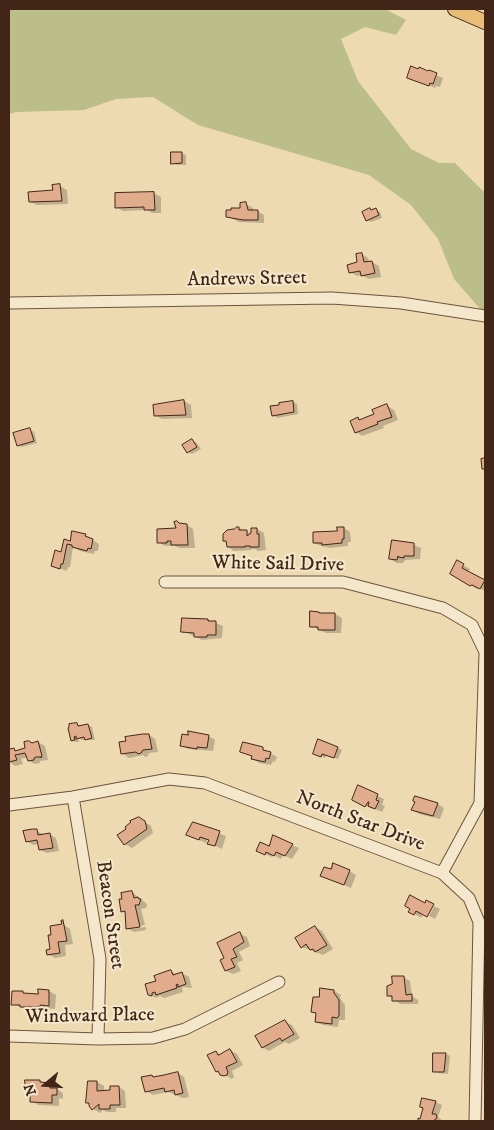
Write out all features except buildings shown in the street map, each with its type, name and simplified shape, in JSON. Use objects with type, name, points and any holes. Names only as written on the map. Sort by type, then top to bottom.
[{"type":"main road","points":[[454,9],[485,22]]},
{"type":"street","name":"Andrews Street","points":[[9,303],[332,298],[401,303],[485,316]]},
{"type":"street","name":"White Sail Drive","points":[[166,582],[343,582],[444,608],[472,625],[485,653],[480,803],[442,873]]},
{"type":"street","name":"North Star Drive","points":[[9,805],[73,797],[169,779],[205,783],[442,873],[469,898],[479,922],[475,1121]]},
{"type":"street","name":"Beacon Street","points":[[73,797],[100,959],[98,1039]]},
{"type":"street","name":"Windward Place","points":[[9,1036],[98,1039],[153,1038],[184,1029],[279,982]]},
{"type":"green space","points":[[9,9],[385,9],[406,20],[396,35],[365,27],[341,39],[358,81],[411,149],[439,163],[455,163],[485,193],[485,312],[482,311],[454,279],[438,239],[411,205],[369,175],[198,125],[153,97],[116,99],[84,110],[17,112],[9,114]]}]
